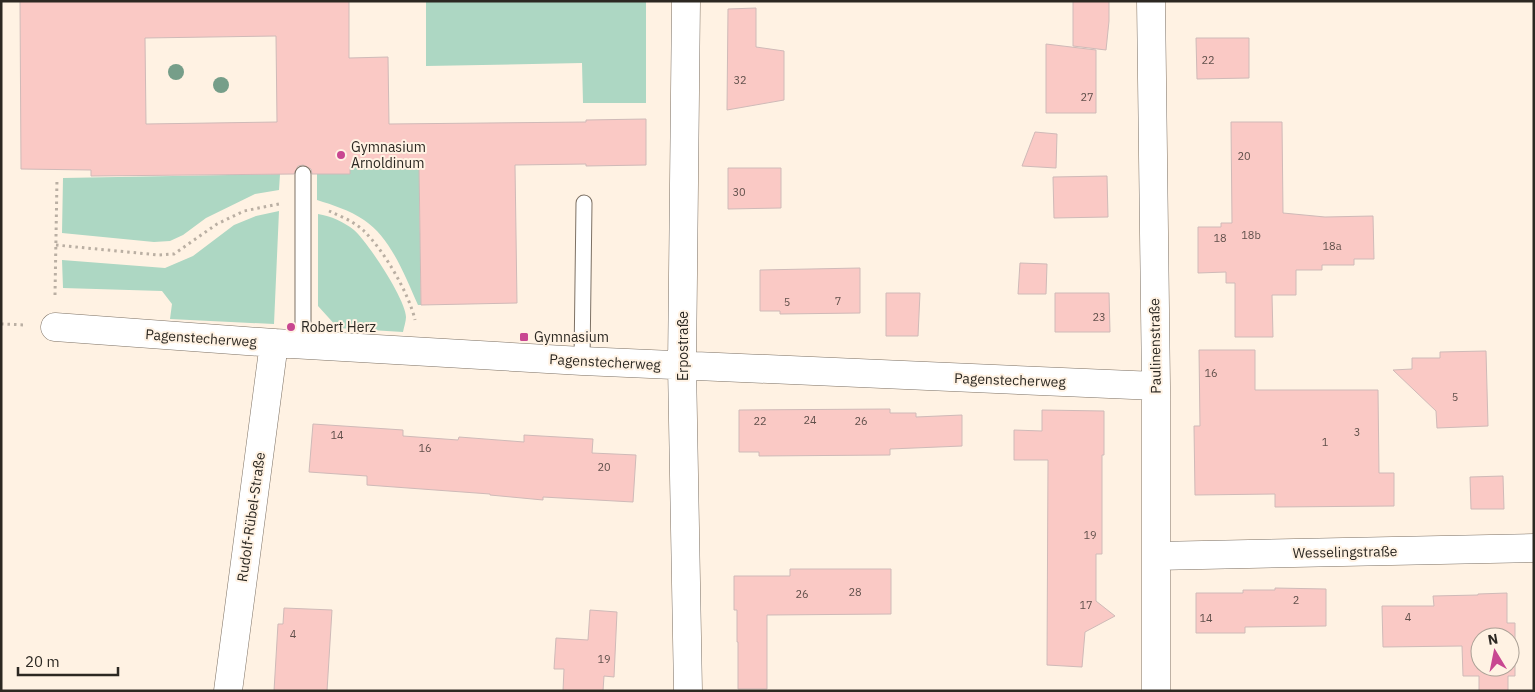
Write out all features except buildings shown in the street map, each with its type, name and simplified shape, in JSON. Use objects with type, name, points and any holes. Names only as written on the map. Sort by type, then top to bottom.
[{"type":"street","name":"Erpostraße","points":[[686,1],[682,366],[688,691]]},
{"type":"street","name":"Paulinenstraße","points":[[1151,1],[1156,386],[1156,691]]},
{"type":"street","name":"Pagenstecherweg","points":[[55,327],[303,345],[582,361],[1156,386]]},
{"type":"street","name":"Rudolf-Rübel-Straße","points":[[228,691],[274,343]]},
{"type":"street","name":"Wesselingstraße","points":[[1156,556],[1534,548]]},
{"type":"lane","points":[[303,174],[303,345]]},
{"type":"lane","points":[[582,361],[584,203]]},
{"type":"path","points":[[55,327],[57,178]]},
{"type":"path","points":[[56,245],[159,255],[174,254],[217,224],[244,211],[277,204],[304,202],[321,207],[362,229],[378,248],[400,283],[414,313],[416,323],[415,351]]},
{"type":"green space","points":[[426,1],[646,1],[646,103],[583,103],[582,63],[426,66]]},
{"type":"green space","points":[[419,165],[421,305],[418,305],[390,247],[374,228],[353,213],[317,200],[317,174],[350,166]]},
{"type":"green space","points":[[280,174],[279,190],[255,194],[206,218],[183,235],[170,241],[154,242],[62,233],[63,178]]},
{"type":"green space","points":[[279,211],[274,324],[170,319],[172,304],[162,291],[63,288],[62,260],[165,268],[193,256],[234,225],[256,216]]},
{"type":"green space","points":[[318,214],[346,224],[368,246],[400,298],[406,319],[403,332],[338,328],[318,306]]},
{"type":"place","name":"Gymnasium Arnoldinum","points":[[341,155]]},
{"type":"place","name":"Robert Herz","points":[[291,327]]},
{"type":"place","name":"Gymnasium","points":[[524,337]]}]
